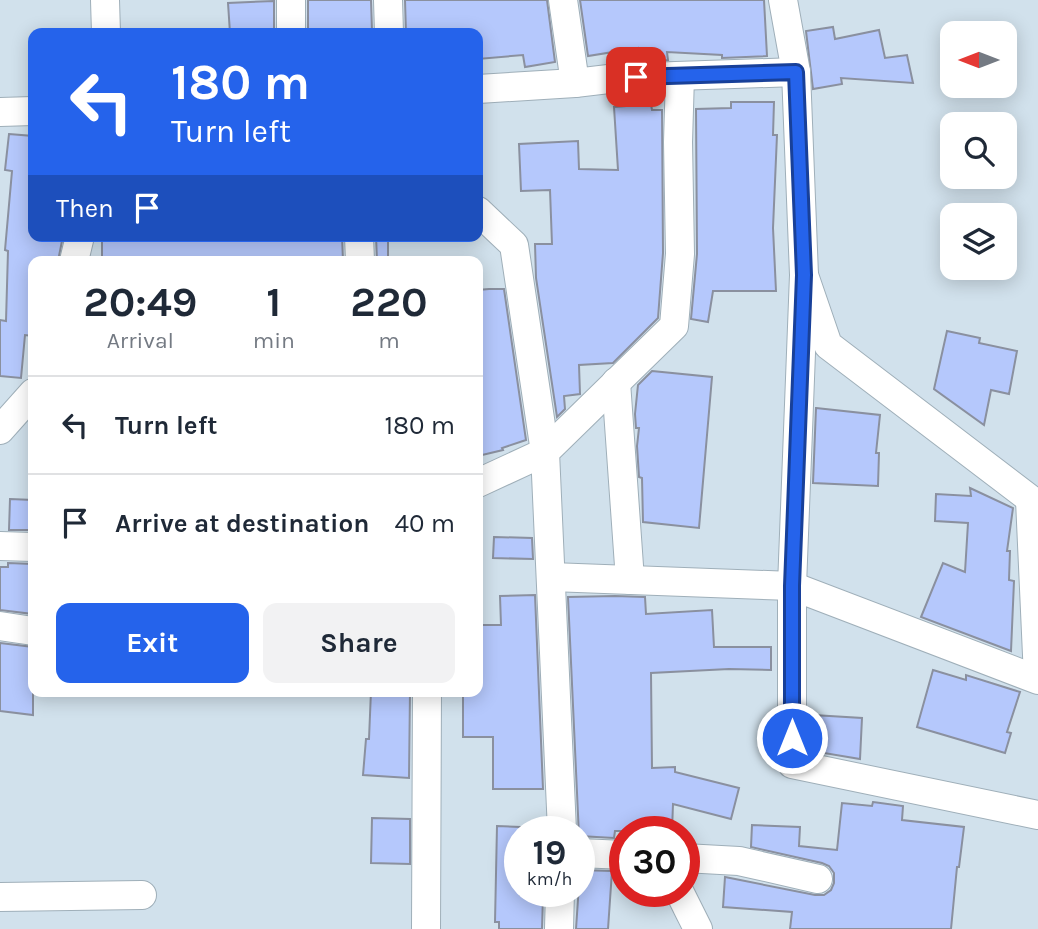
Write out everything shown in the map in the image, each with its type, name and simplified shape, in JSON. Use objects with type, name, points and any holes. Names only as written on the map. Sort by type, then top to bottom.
[{"type":"street","points":[[105,0],[106,28]]},
{"type":"street","points":[[291,0],[291,28]]},
{"type":"street","points":[[388,0],[389,28]]},
{"type":"street","points":[[564,0],[575,83]]},
{"type":"street","points":[[783,0],[796,72],[804,275],[792,586],[792,764],[1038,815]]},
{"type":"street","points":[[483,89],[617,78],[796,72]]},
{"type":"street","points":[[483,481],[545,452],[674,326],[680,254],[680,76]]},
{"type":"street","points":[[0,112],[28,111]]},
{"type":"street","points":[[483,216],[514,245],[545,452],[561,816]]},
{"type":"street","points":[[551,577],[792,586],[1038,678],[1034,503],[828,345],[804,275]]},
{"type":"street","points":[[617,382],[631,580]]},
{"type":"street","points":[[0,430],[28,399]]},
{"type":"street","points":[[0,547],[28,547]]},
{"type":"street","points":[[0,626],[28,630]]},
{"type":"street","points":[[426,929],[427,697]]},
{"type":"street","points":[[700,859],[739,861],[818,879]]},
{"type":"street","points":[[0,897],[142,895]]},
{"type":"street","points":[[559,929],[560,907]]},
{"type":"street","points":[[687,907],[698,929]]},
{"type":"building","points":[[308,0],[371,0],[372,28],[308,28]]},
{"type":"building","points":[[405,0],[547,0],[555,62],[525,67],[523,55],[483,59],[483,28],[406,28]]},
{"type":"building","points":[[580,0],[764,0],[767,56],[722,58],[722,55],[667,52],[668,60],[639,61],[638,48],[588,56]]},
{"type":"building","points":[[274,1],[274,28],[230,28],[228,3]]},
{"type":"building","points":[[833,27],[835,39],[879,30],[885,58],[907,55],[913,83],[841,78],[842,84],[813,89],[806,31]]},
{"type":"building","points":[[731,102],[774,102],[773,135],[777,135],[773,228],[776,291],[713,291],[708,322],[691,319],[697,254],[696,109],[731,108]]},
{"type":"building","points":[[651,104],[652,110],[662,110],[663,253],[658,318],[613,363],[579,365],[580,394],[564,396],[565,409],[557,417],[536,278],[535,244],[552,244],[550,190],[521,191],[519,144],[578,141],[579,169],[618,170],[614,107]]},
{"type":"building","points":[[9,134],[28,136],[28,242],[62,242],[59,256],[28,256],[28,335],[25,335],[21,378],[0,376],[0,320],[6,321],[8,251],[5,250],[12,171],[5,170]]},
{"type":"building","points":[[102,242],[342,242],[343,256],[102,256]]},
{"type":"building","points":[[376,242],[388,242],[388,256],[377,256]]},
{"type":"building","points":[[504,289],[526,440],[483,455],[483,290]]},
{"type":"building","points":[[947,331],[980,338],[979,343],[1017,351],[1009,394],[991,390],[984,425],[934,389]]},
{"type":"building","points":[[652,371],[712,377],[699,528],[643,522],[642,478],[639,477],[637,446],[639,428],[636,428],[635,414],[638,385]]},
{"type":"building","points":[[816,408],[880,415],[876,453],[879,453],[878,486],[813,483]]},
{"type":"building","points":[[970,488],[1013,508],[1007,551],[1010,551],[1009,580],[1014,581],[1011,651],[921,617],[943,563],[965,572],[968,523],[935,521],[936,494],[971,496]]},
{"type":"building","points":[[10,499],[28,500],[28,530],[9,530]]},
{"type":"building","points":[[494,537],[532,538],[533,559],[493,558]]},
{"type":"building","points":[[8,563],[28,564],[28,613],[0,610],[0,567],[8,567]]},
{"type":"building","points":[[535,595],[543,789],[493,789],[493,737],[463,737],[463,697],[483,697],[483,625],[501,625],[500,596]]},
{"type":"building","points":[[568,597],[645,597],[646,614],[712,610],[714,647],[771,647],[771,670],[651,673],[652,768],[675,767],[675,772],[739,788],[731,819],[673,804],[673,816],[609,816],[609,838],[595,837],[595,816],[578,816]]},
{"type":"building","points":[[0,643],[28,646],[28,697],[33,697],[33,715],[0,711]]},
{"type":"building","points":[[933,670],[966,680],[966,675],[1020,692],[1007,732],[1011,733],[1005,753],[917,727]]},
{"type":"building","points":[[371,697],[410,697],[409,778],[363,775],[366,739],[369,739]]},
{"type":"building","points":[[813,715],[862,718],[860,759],[818,752],[819,742],[812,742]]},
{"type":"building","points":[[873,802],[903,806],[902,820],[964,827],[951,929],[790,929],[792,912],[723,907],[725,877],[815,895],[824,895],[831,890],[834,883],[834,873],[829,866],[751,847],[752,825],[800,827],[799,846],[837,850],[842,803],[872,806]]},
{"type":"building","points":[[372,818],[410,819],[410,864],[371,863]]},
{"type":"building","points":[[497,826],[504,826],[504,907],[543,907],[542,929],[499,929],[499,922],[495,922]]},
{"type":"building","points":[[595,870],[609,871],[608,929],[576,929],[577,907],[595,907]]},
{"type":"route","points":[[636,77],[796,72],[804,275],[792,586],[792,738]]}]
